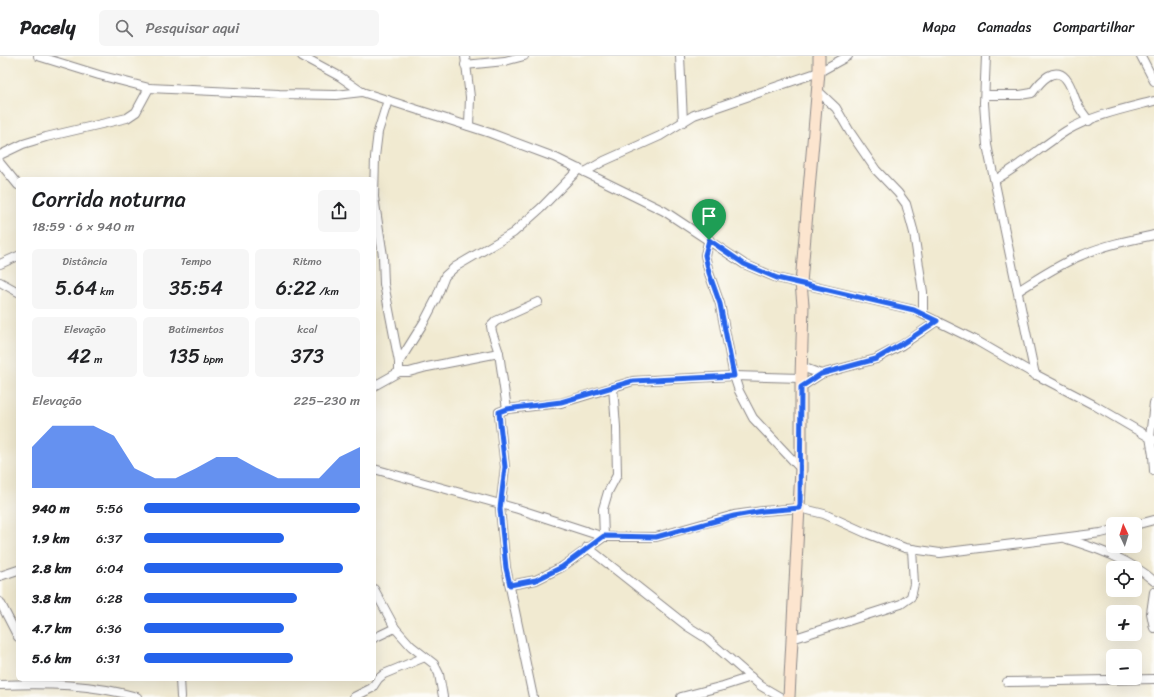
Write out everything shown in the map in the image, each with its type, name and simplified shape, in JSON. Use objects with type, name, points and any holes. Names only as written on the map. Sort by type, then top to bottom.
[{"type":"street","points":[[38,56],[149,88],[336,95],[362,92]]},
{"type":"street","points":[[302,56],[339,76],[362,92],[469,126],[554,157],[664,211],[744,264],[777,278],[914,310],[923,314],[977,341],[1035,375],[1152,438]]},
{"type":"street","points":[[465,56],[470,97],[469,126]]},
{"type":"street","points":[[465,65],[505,61],[524,56]]},
{"type":"street","points":[[680,56],[683,122]]},
{"type":"street","points":[[789,697],[800,508],[803,305],[801,283],[819,72],[819,56]]},
{"type":"street","points":[[399,362],[424,322],[436,299],[445,276],[455,267],[513,233],[582,171],[660,136],[694,116],[819,72],[848,56]]},
{"type":"street","points":[[986,56],[985,95],[987,145],[1035,375]]},
{"type":"street","points":[[1141,56],[1154,81]]},
{"type":"street","points":[[985,95],[1020,95],[1032,93],[1045,77],[1052,73],[1061,75],[1068,82],[1079,108],[1089,121]]},
{"type":"street","points":[[0,155],[23,144],[46,136],[127,118],[136,112],[149,88]]},
{"type":"street","points":[[817,90],[836,108],[850,132],[876,170],[898,193],[906,204],[914,233],[923,292],[923,314]]},
{"type":"street","points":[[374,177],[378,132],[388,100]]},
{"type":"street","points":[[995,180],[1010,172],[1067,131],[1122,109],[1154,101]]},
{"type":"street","points":[[0,163],[16,183]]},
{"type":"street","points":[[376,210],[383,256],[384,284],[400,372]]},
{"type":"street","points":[[1018,291],[1049,271],[1082,255],[1121,242],[1154,235]]},
{"type":"street","points":[[709,240],[705,255],[709,273],[720,304],[734,376],[739,391],[752,418],[801,469]]},
{"type":"street","points":[[0,264],[16,257]]},
{"type":"street","points":[[0,282],[16,291]]},
{"type":"street","points":[[507,409],[499,354],[491,326],[496,321],[538,302]]},
{"type":"street","points":[[533,697],[506,568],[500,505],[505,467],[499,412],[507,409],[561,402],[633,381],[734,376],[801,377],[821,374],[876,359],[937,321]]},
{"type":"street","points":[[376,385],[400,372],[409,372],[427,367],[499,354]]},
{"type":"street","points":[[801,377],[821,374]]},
{"type":"street","points":[[604,536],[603,509],[608,492],[617,475],[616,426],[613,387]]},
{"type":"street","points":[[1154,403],[1152,438],[1154,471]]},
{"type":"street","points":[[376,469],[604,536],[656,537],[734,516],[763,511],[800,508],[824,514],[866,533],[905,548],[940,553],[1064,538],[1106,531]]},
{"type":"street","points":[[1142,523],[1154,520]]},
{"type":"street","points":[[510,585],[536,580],[562,567],[587,547],[604,536]]},
{"type":"street","points":[[1064,538],[1108,552],[1143,572],[1154,581]]},
{"type":"street","points":[[587,547],[687,626],[706,638],[761,686],[780,697]]},
{"type":"street","points":[[792,639],[901,604],[911,597],[914,584],[912,549]]},
{"type":"street","points":[[0,576],[16,571]]},
{"type":"street","points":[[1154,592],[1151,613],[1154,628]]},
{"type":"street","points":[[376,593],[395,628],[411,646],[434,664],[439,674],[443,697]]},
{"type":"street","points":[[0,602],[16,633]]},
{"type":"street","points":[[376,637],[395,628]]},
{"type":"street","points":[[354,697],[372,688],[378,679],[384,674],[424,657]]},
{"type":"street","points":[[681,697],[751,677]]},
{"type":"street","points":[[1007,682],[1154,679]]},
{"type":"street","points":[[0,685],[37,681],[86,687],[137,697]]},
{"type":"street","points":[[180,681],[181,697]]},
{"type":"route","points":[[709,240],[744,264],[777,278],[914,310],[937,321],[876,359],[821,374],[801,387],[800,508],[763,511],[734,516],[656,537],[604,536],[587,547],[562,567],[536,580],[510,585],[502,538],[500,509],[505,467],[499,412],[507,409],[561,402],[633,381],[734,376],[720,304],[709,273],[705,255],[709,240]]}]
